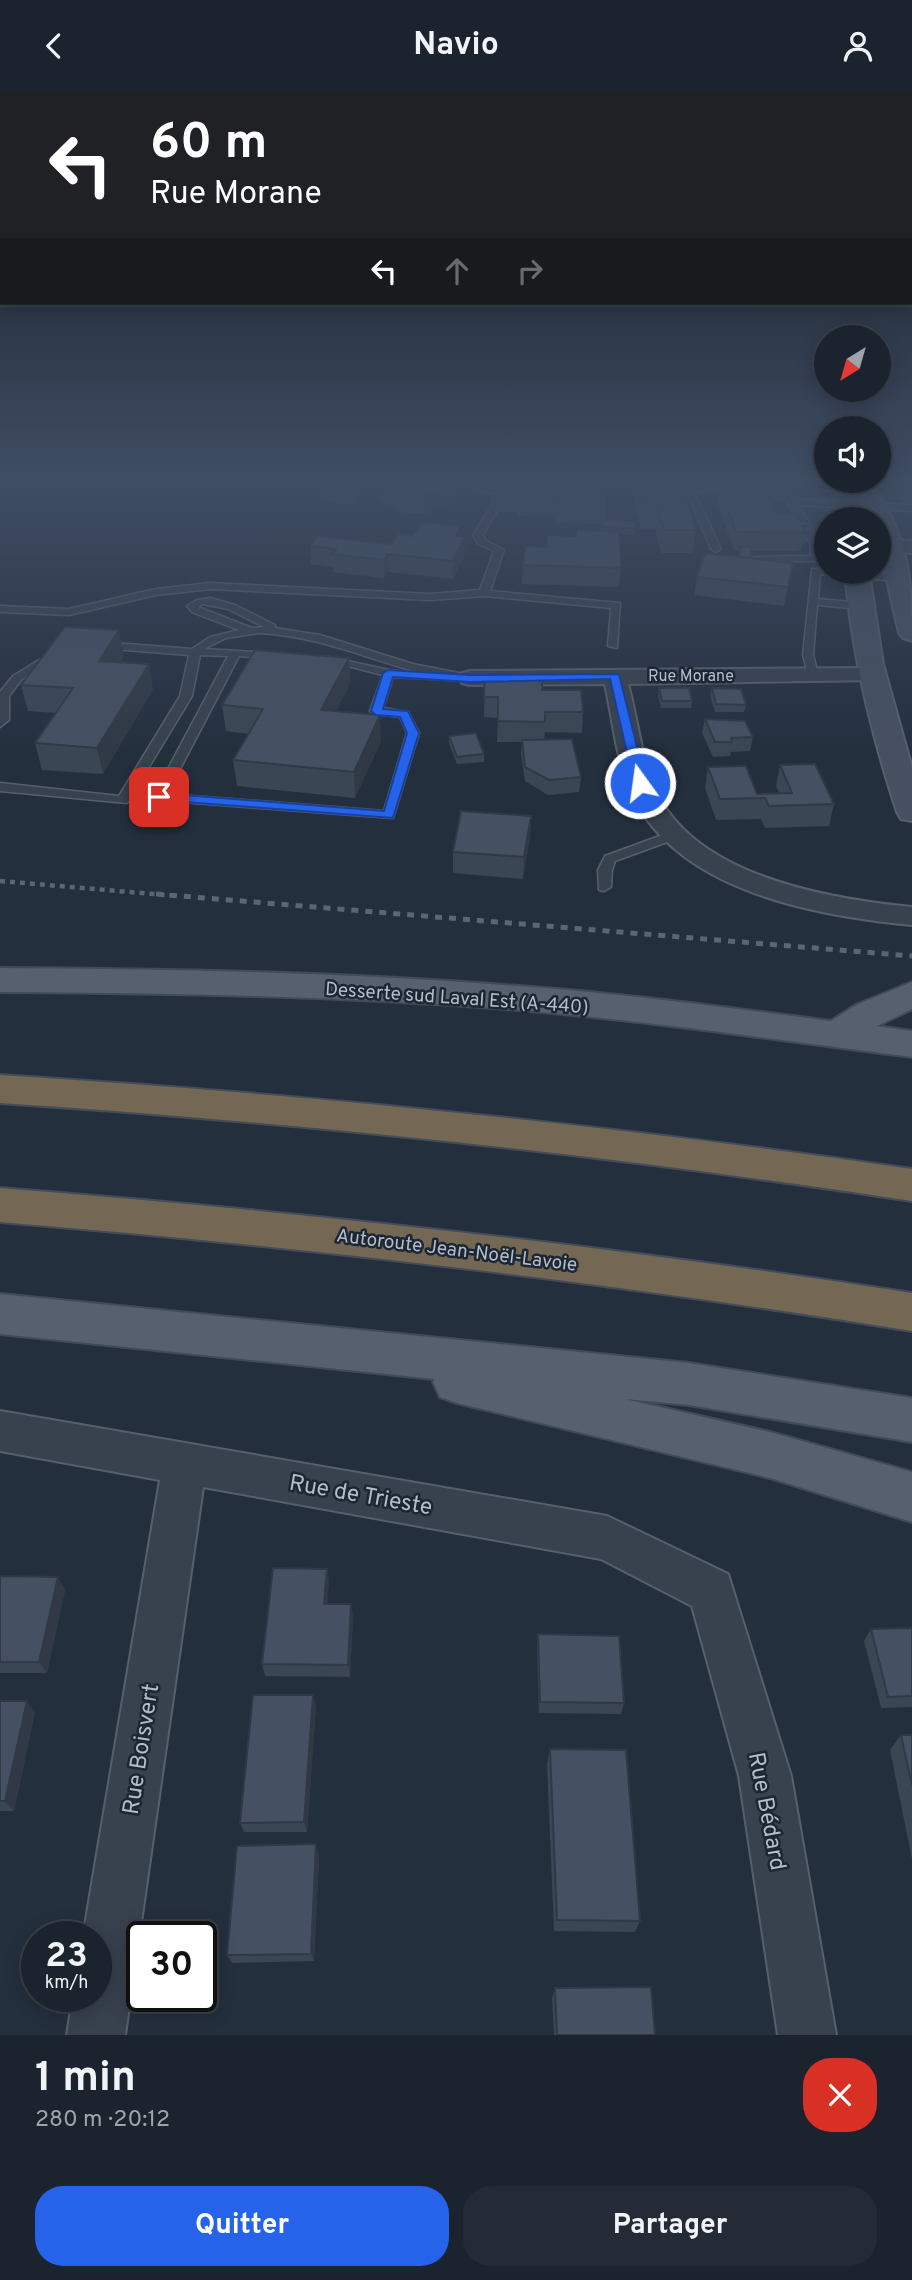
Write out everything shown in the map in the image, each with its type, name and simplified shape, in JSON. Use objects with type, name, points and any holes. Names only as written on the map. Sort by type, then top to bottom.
[{"type":"highway","points":[[0,1089],[436,1125],[667,1152],[912,1185]]},
{"type":"highway","name":"Autoroute Jean-Noël-Lavoie","points":[[0,1205],[194,1220],[476,1250],[912,1312]]},
{"type":"main road","points":[[899,571],[912,633]]},
{"type":"main road","points":[[858,584],[870,675],[884,729],[912,812]]},
{"type":"main road","name":"Desserte sud Laval Est (A-440)","points":[[0,981],[164,982],[474,995],[682,1015],[912,1044]]},
{"type":"main road","points":[[837,1034],[869,1014],[912,994]]},
{"type":"main road","points":[[0,1314],[689,1384],[912,1420]]},
{"type":"main road","points":[[298,1346],[771,1455],[912,1497]]},
{"type":"street","name":"Rue Morane","points":[[470,678],[564,682],[615,676],[870,675]]},
{"type":"street","points":[[615,676],[640,783],[652,808],[676,834],[725,868],[771,888],[834,906],[912,916]]},
{"type":"street","name":"Rue de Trieste","points":[[0,1430],[607,1538],[711,1591]]},
{"type":"street","name":"Rue Boisvert","points":[[96,2035],[185,1462]]},
{"type":"street","name":"Rue Bédard","points":[[711,1591],[765,1776],[807,2035]]},
{"type":"lane","points":[[484,593],[492,571]]},
{"type":"lane","points":[[891,576],[898,577]]},
{"type":"lane","points":[[813,674],[808,655],[814,581]]},
{"type":"lane","points":[[0,609],[69,612],[156,592],[211,586],[430,597],[484,593],[616,605],[613,646]]},
{"type":"lane","points":[[250,630],[196,610],[192,606],[198,602],[213,601],[276,630]]},
{"type":"lane","points":[[812,601],[861,606]]},
{"type":"lane","points":[[0,787],[123,800],[187,696],[194,652],[209,641],[250,630],[276,630],[319,636],[440,675],[470,678]]},
{"type":"lane","points":[[86,644],[288,657]]},
{"type":"lane","points":[[0,724],[3,720],[3,697],[17,678],[59,651]]},
{"type":"lane","points":[[235,653],[159,797],[389,815],[413,733],[404,714],[376,711],[388,673]]},
{"type":"lane","points":[[314,659],[388,673],[425,677],[440,675]]},
{"type":"lane","points":[[604,887],[605,870],[610,859],[676,834]]},
{"type":"building","points":[[699,571],[791,571],[788,587],[697,577]]},
{"type":"building","points":[[65,627],[119,630],[99,661],[149,664],[97,748],[35,743],[73,688],[21,685]]},
{"type":"building","points":[[255,650],[349,658],[321,710],[380,715],[354,772],[233,760],[263,709],[222,705]]},
{"type":"building","points":[[485,676],[542,677],[542,690],[581,690],[583,712],[545,712],[545,722],[498,721],[498,697],[484,697]]},
{"type":"building","points":[[659,688],[689,688],[692,701],[662,701]]},
{"type":"building","points":[[712,688],[741,689],[746,705],[716,704]]},
{"type":"building","points":[[705,719],[745,721],[753,737],[731,738],[732,742],[715,742]]},
{"type":"building","points":[[476,733],[484,754],[457,757],[449,736]]},
{"type":"building","points":[[572,739],[581,777],[549,780],[525,767],[522,740]]},
{"type":"building","points":[[815,764],[834,804],[769,806],[765,798],[720,799],[708,767],[746,766],[757,794],[792,793],[780,765]]},
{"type":"building","points":[[461,811],[531,816],[524,857],[453,852]]},
{"type":"building","points":[[273,1568],[327,1569],[324,1604],[351,1604],[348,1665],[262,1664]]},
{"type":"building","points":[[0,1576],[58,1577],[39,1662],[0,1662]]},
{"type":"building","points":[[912,1628],[912,1696],[888,1697],[871,1629]]},
{"type":"building","points":[[538,1634],[619,1636],[624,1703],[540,1702]]},
{"type":"building","points":[[253,1695],[313,1695],[304,1822],[240,1823]]},
{"type":"building","points":[[0,1701],[27,1701],[5,1801],[0,1801]]},
{"type":"building","points":[[901,1735],[912,1735],[912,1785]]},
{"type":"building","points":[[550,1749],[626,1750],[640,1921],[557,1920]]},
{"type":"building","points":[[316,1844],[311,1954],[227,1955],[237,1846]]},
{"type":"building","points":[[651,1987],[655,2035],[557,2035],[555,1988]]},
{"type":"railway","points":[[0,881],[177,896]]},
{"type":"railway","points":[[156,894],[912,956]]},
{"type":"route","points":[[159,797],[389,815],[413,733],[404,714],[376,711],[388,673],[470,678],[615,676],[640,783]]}]
